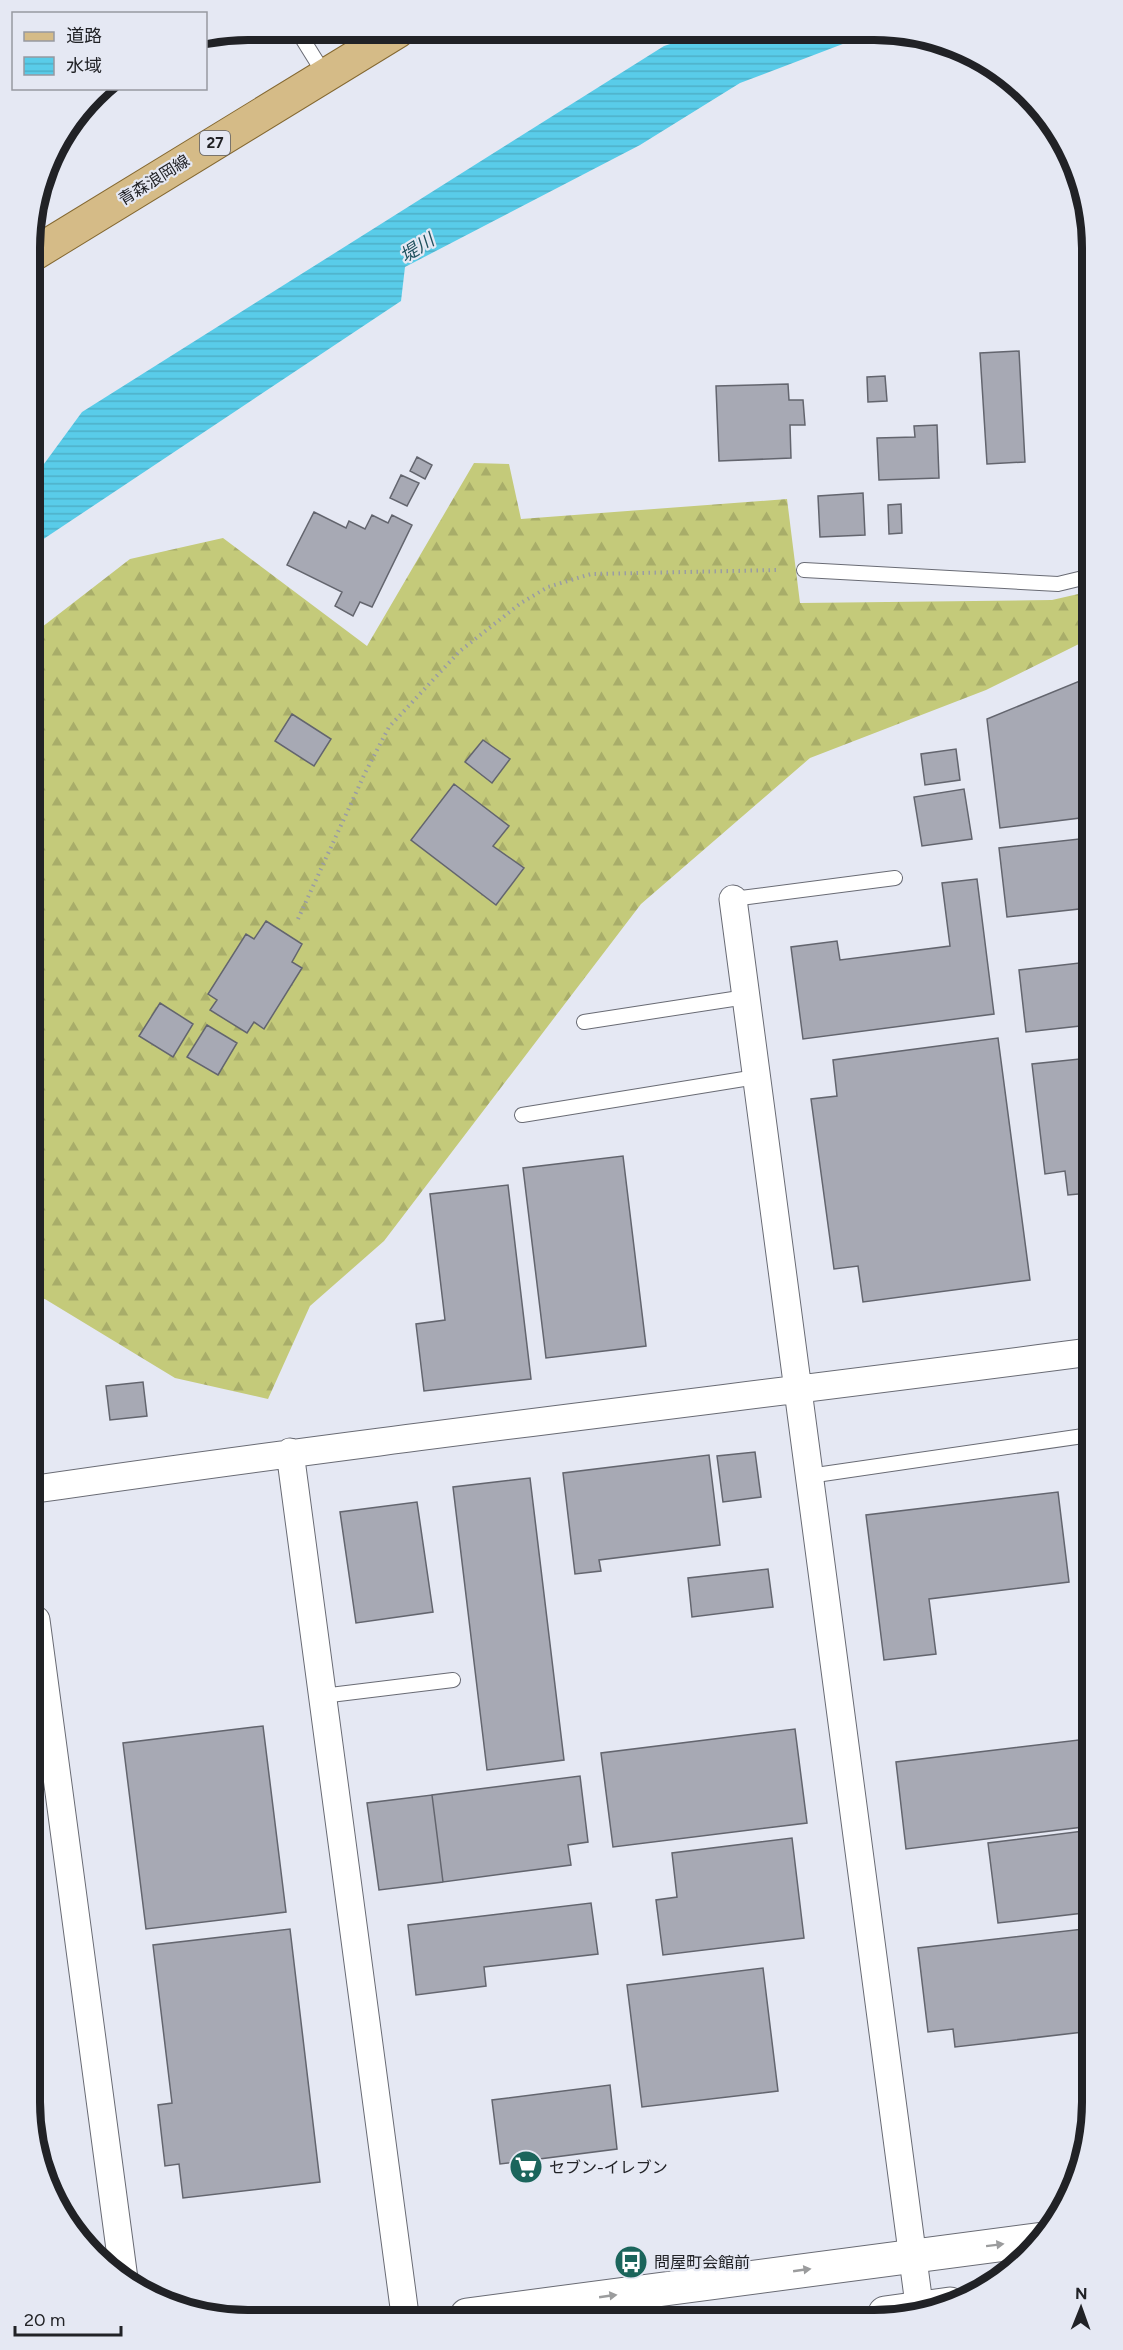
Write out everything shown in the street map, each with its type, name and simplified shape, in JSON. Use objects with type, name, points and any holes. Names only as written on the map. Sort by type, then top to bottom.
[{"type":"main road","name":"青森浪岡線","points":[[41,249],[383,40]]},
{"type":"street","points":[[733,898],[912,2256],[928,2302]]},
{"type":"street","points":[[40,1488],[290,1452],[1082,1353]]},
{"type":"street","points":[[290,1452],[404,2310]]},
{"type":"street","points":[[40,1652],[122,2266]]},
{"type":"street","points":[[505,2310],[1027,2241]]},
{"type":"lane","points":[[303,40],[325,75]]},
{"type":"lane","points":[[804,570],[1058,584],[1082,578]]},
{"type":"lane","points":[[733,898],[895,878]]},
{"type":"lane","points":[[584,1022],[746,997]]},
{"type":"lane","points":[[522,1115],[756,1077]]},
{"type":"lane","points":[[809,1476],[1082,1436]]},
{"type":"lane","points":[[322,1696],[453,1680]]},
{"type":"path","points":[[298,919],[365,773],[389,727],[460,651],[521,603],[548,586],[591,574],[804,570]]},
{"type":"green space","points":[[474,463],[509,464],[521,519],[787,499],[800,603],[1052,600],[1082,593],[1082,642],[986,690],[810,758],[641,904],[384,1241],[310,1306],[268,1399],[175,1378],[40,1296],[41,628],[130,559],[223,538],[367,646]]},
{"type":"water","name":"堤川","points":[[682,40],[853,40],[740,83],[640,145],[405,267],[401,301],[41,541],[41,468],[82,412],[664,46]]},
{"type":"building","points":[[1019,351],[1025,462],[987,464],[980,353]]},
{"type":"building","points":[[885,376],[887,401],[868,402],[867,377]]},
{"type":"building","points":[[788,384],[789,400],[803,400],[805,425],[790,425],[791,458],[719,461],[716,386]]},
{"type":"building","points":[[937,425],[939,478],[879,480],[877,438],[915,437],[914,426]]},
{"type":"building","points":[[417,457],[432,465],[425,479],[410,471]]},
{"type":"building","points":[[401,475],[419,483],[407,506],[390,498]]},
{"type":"building","points":[[863,493],[865,535],[820,537],[818,496]]},
{"type":"building","points":[[901,504],[902,533],[889,534],[888,505]]},
{"type":"building","points":[[314,512],[346,528],[349,521],[365,529],[372,515],[388,523],[392,515],[412,525],[372,607],[360,602],[353,616],[335,606],[342,592],[287,565]]},
{"type":"building","points":[[1082,680],[1082,818],[1000,828],[987,719]]},
{"type":"building","points":[[292,714],[331,739],[314,766],[275,741]]},
{"type":"building","points":[[483,740],[510,759],[492,783],[465,762]]},
{"type":"building","points":[[956,749],[960,780],[925,785],[921,754]]},
{"type":"building","points":[[454,784],[509,826],[493,846],[524,868],[496,905],[411,840]]},
{"type":"building","points":[[964,789],[972,839],[922,846],[914,797]]},
{"type":"building","points":[[1082,839],[1082,909],[1007,917],[999,848]]},
{"type":"building","points":[[977,879],[994,1014],[803,1039],[791,947],[837,941],[840,960],[950,946],[942,883]]},
{"type":"building","points":[[266,921],[302,944],[292,962],[302,968],[264,1029],[254,1022],[247,1033],[210,1010],[217,1000],[208,994],[246,934],[254,939]]},
{"type":"building","points":[[1082,963],[1082,1026],[1026,1032],[1019,970]]},
{"type":"building","points":[[160,1003],[193,1024],[173,1057],[139,1036]]},
{"type":"building","points":[[207,1025],[237,1043],[218,1075],[187,1057]]},
{"type":"building","points":[[998,1038],[1030,1280],[863,1302],[858,1266],[834,1269],[811,1099],[837,1096],[833,1060]]},
{"type":"building","points":[[1082,1059],[1082,1194],[1068,1195],[1065,1171],[1045,1174],[1032,1064]]},
{"type":"building","points":[[623,1156],[646,1346],[546,1358],[523,1168]]},
{"type":"building","points":[[508,1185],[531,1379],[424,1391],[416,1324],[445,1320],[430,1194]]},
{"type":"building","points":[[143,1382],[147,1416],[110,1420],[106,1386]]},
{"type":"building","points":[[755,1452],[761,1497],[723,1502],[717,1456]]},
{"type":"building","points":[[709,1455],[720,1545],[599,1560],[601,1571],[575,1574],[563,1473]]},
{"type":"building","points":[[530,1478],[564,1760],[487,1770],[453,1487]]},
{"type":"building","points":[[1058,1492],[1069,1582],[929,1599],[936,1654],[884,1660],[866,1515]]},
{"type":"building","points":[[417,1502],[433,1612],[356,1623],[340,1512]]},
{"type":"building","points":[[768,1569],[773,1607],[692,1617],[688,1578]]},
{"type":"building","points":[[263,1726],[286,1912],[146,1929],[123,1743]]},
{"type":"building","points":[[795,1729],[807,1823],[613,1847],[601,1753]]},
{"type":"building","points":[[1082,1740],[1082,1827],[906,1849],[896,1762]]},
{"type":"building","points":[[580,1776],[588,1842],[568,1845],[571,1865],[443,1882],[432,1795]]},
{"type":"building","points":[[432,1795],[443,1882],[379,1890],[367,1803]]},
{"type":"building","points":[[1082,1831],[1082,1913],[998,1923],[988,1843]]},
{"type":"building","points":[[792,1838],[804,1938],[663,1955],[656,1900],[677,1897],[672,1853]]},
{"type":"building","points":[[591,1903],[598,1954],[484,1967],[486,1986],[416,1995],[408,1925]]},
{"type":"building","points":[[290,1929],[320,2182],[183,2198],[179,2164],[165,2166],[158,2105],[172,2103],[153,1945]]},
{"type":"building","points":[[1082,1929],[1082,2032],[955,2047],[953,2029],[928,2032],[918,1948]]},
{"type":"building","points":[[763,1968],[778,2091],[642,2107],[627,1985]]},
{"type":"building","points":[[610,2085],[617,2149],[500,2164],[492,2100]]},
{"type":"place","name":"セブン-イレブン","points":[[526,2167]]},
{"type":"place","name":"問屋町会館前","points":[[631,2262]]}]
